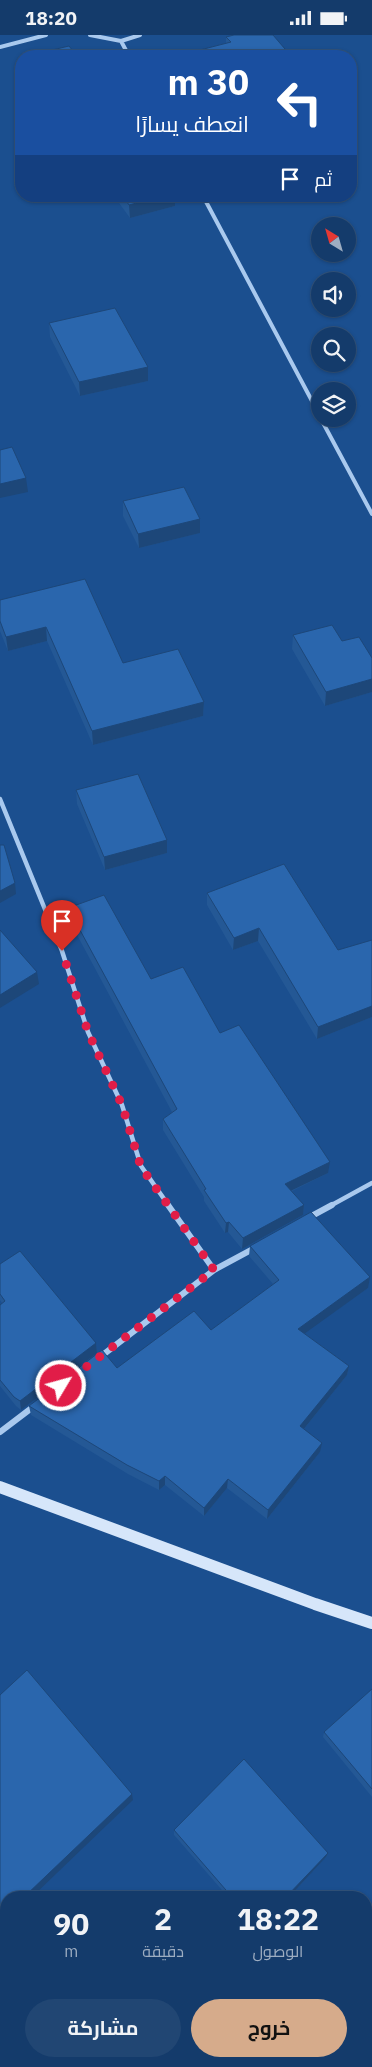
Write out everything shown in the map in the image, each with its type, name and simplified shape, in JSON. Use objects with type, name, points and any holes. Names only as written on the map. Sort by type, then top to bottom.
[{"type":"street","points":[[0,47],[46,35]]},
{"type":"street","points":[[90,35],[121,41],[140,35]]},
{"type":"street","points":[[121,41],[126,50]]},
{"type":"street","points":[[206,202],[311,399]]},
{"type":"street","points":[[326,427],[372,514]]},
{"type":"street","points":[[0,799],[62,951],[88,1032],[122,1105],[141,1167],[214,1270]]},
{"type":"street","points":[[306,1219],[372,1183]]},
{"type":"street","points":[[95,1360],[214,1270],[264,1243]]},
{"type":"street","points":[[0,1433],[40,1403]]},
{"type":"street","points":[[0,1487],[306,1601],[372,1623]]},
{"type":"building","points":[[234,35],[273,35],[286,50],[200,50],[231,42],[226,37]]},
{"type":"building","points":[[69,46],[72,50],[52,50]]},
{"type":"building","points":[[127,202],[140,202],[129,205]]},
{"type":"building","points":[[115,308],[148,367],[79,382],[49,323]]},
{"type":"building","points":[[12,447],[26,478],[0,484],[0,450]]},
{"type":"building","points":[[184,487],[200,519],[138,534],[123,501]]},
{"type":"building","points":[[85,579],[123,663],[178,649],[204,702],[92,731],[46,627],[6,637],[0,621],[0,600]]},
{"type":"building","points":[[332,625],[342,641],[359,637],[372,658],[372,679],[326,692],[293,635]]},
{"type":"building","points":[[138,774],[167,840],[104,857],[76,790]]},
{"type":"building","points":[[0,845],[4,845],[15,883],[0,891]]},
{"type":"building","points":[[284,864],[338,950],[372,940],[372,1006],[318,1027],[259,928],[234,938],[207,893]]},
{"type":"building","points":[[104,895],[151,979],[183,967],[220,1033],[239,1025],[330,1162],[285,1184],[304,1205],[243,1238],[229,1222],[226,1223],[204,1190],[206,1189],[163,1119],[177,1109],[68,908]]},
{"type":"building","points":[[0,930],[37,972],[0,995]]},
{"type":"building","points":[[311,1212],[370,1277],[298,1329],[349,1366],[300,1426],[322,1443],[268,1510],[228,1479],[204,1508],[165,1476],[159,1481],[127,1465],[29,1406],[102,1350],[117,1368],[194,1311],[211,1330],[279,1280],[250,1246]]},
{"type":"building","points":[[20,1251],[96,1343],[20,1401],[14,1397],[0,1380],[0,1305],[5,1301],[0,1294],[0,1264]]},
{"type":"building","points":[[27,1670],[132,1794],[30,1891],[0,1891],[0,1695]]},
{"type":"building","points":[[372,1689],[372,1789],[324,1732]]},
{"type":"building","points":[[244,1759],[328,1853],[292,1891],[227,1891],[174,1830]]},
{"type":"route","points":[[61,1386],[214,1270],[141,1167],[122,1105],[88,1032],[62,951]]}]
